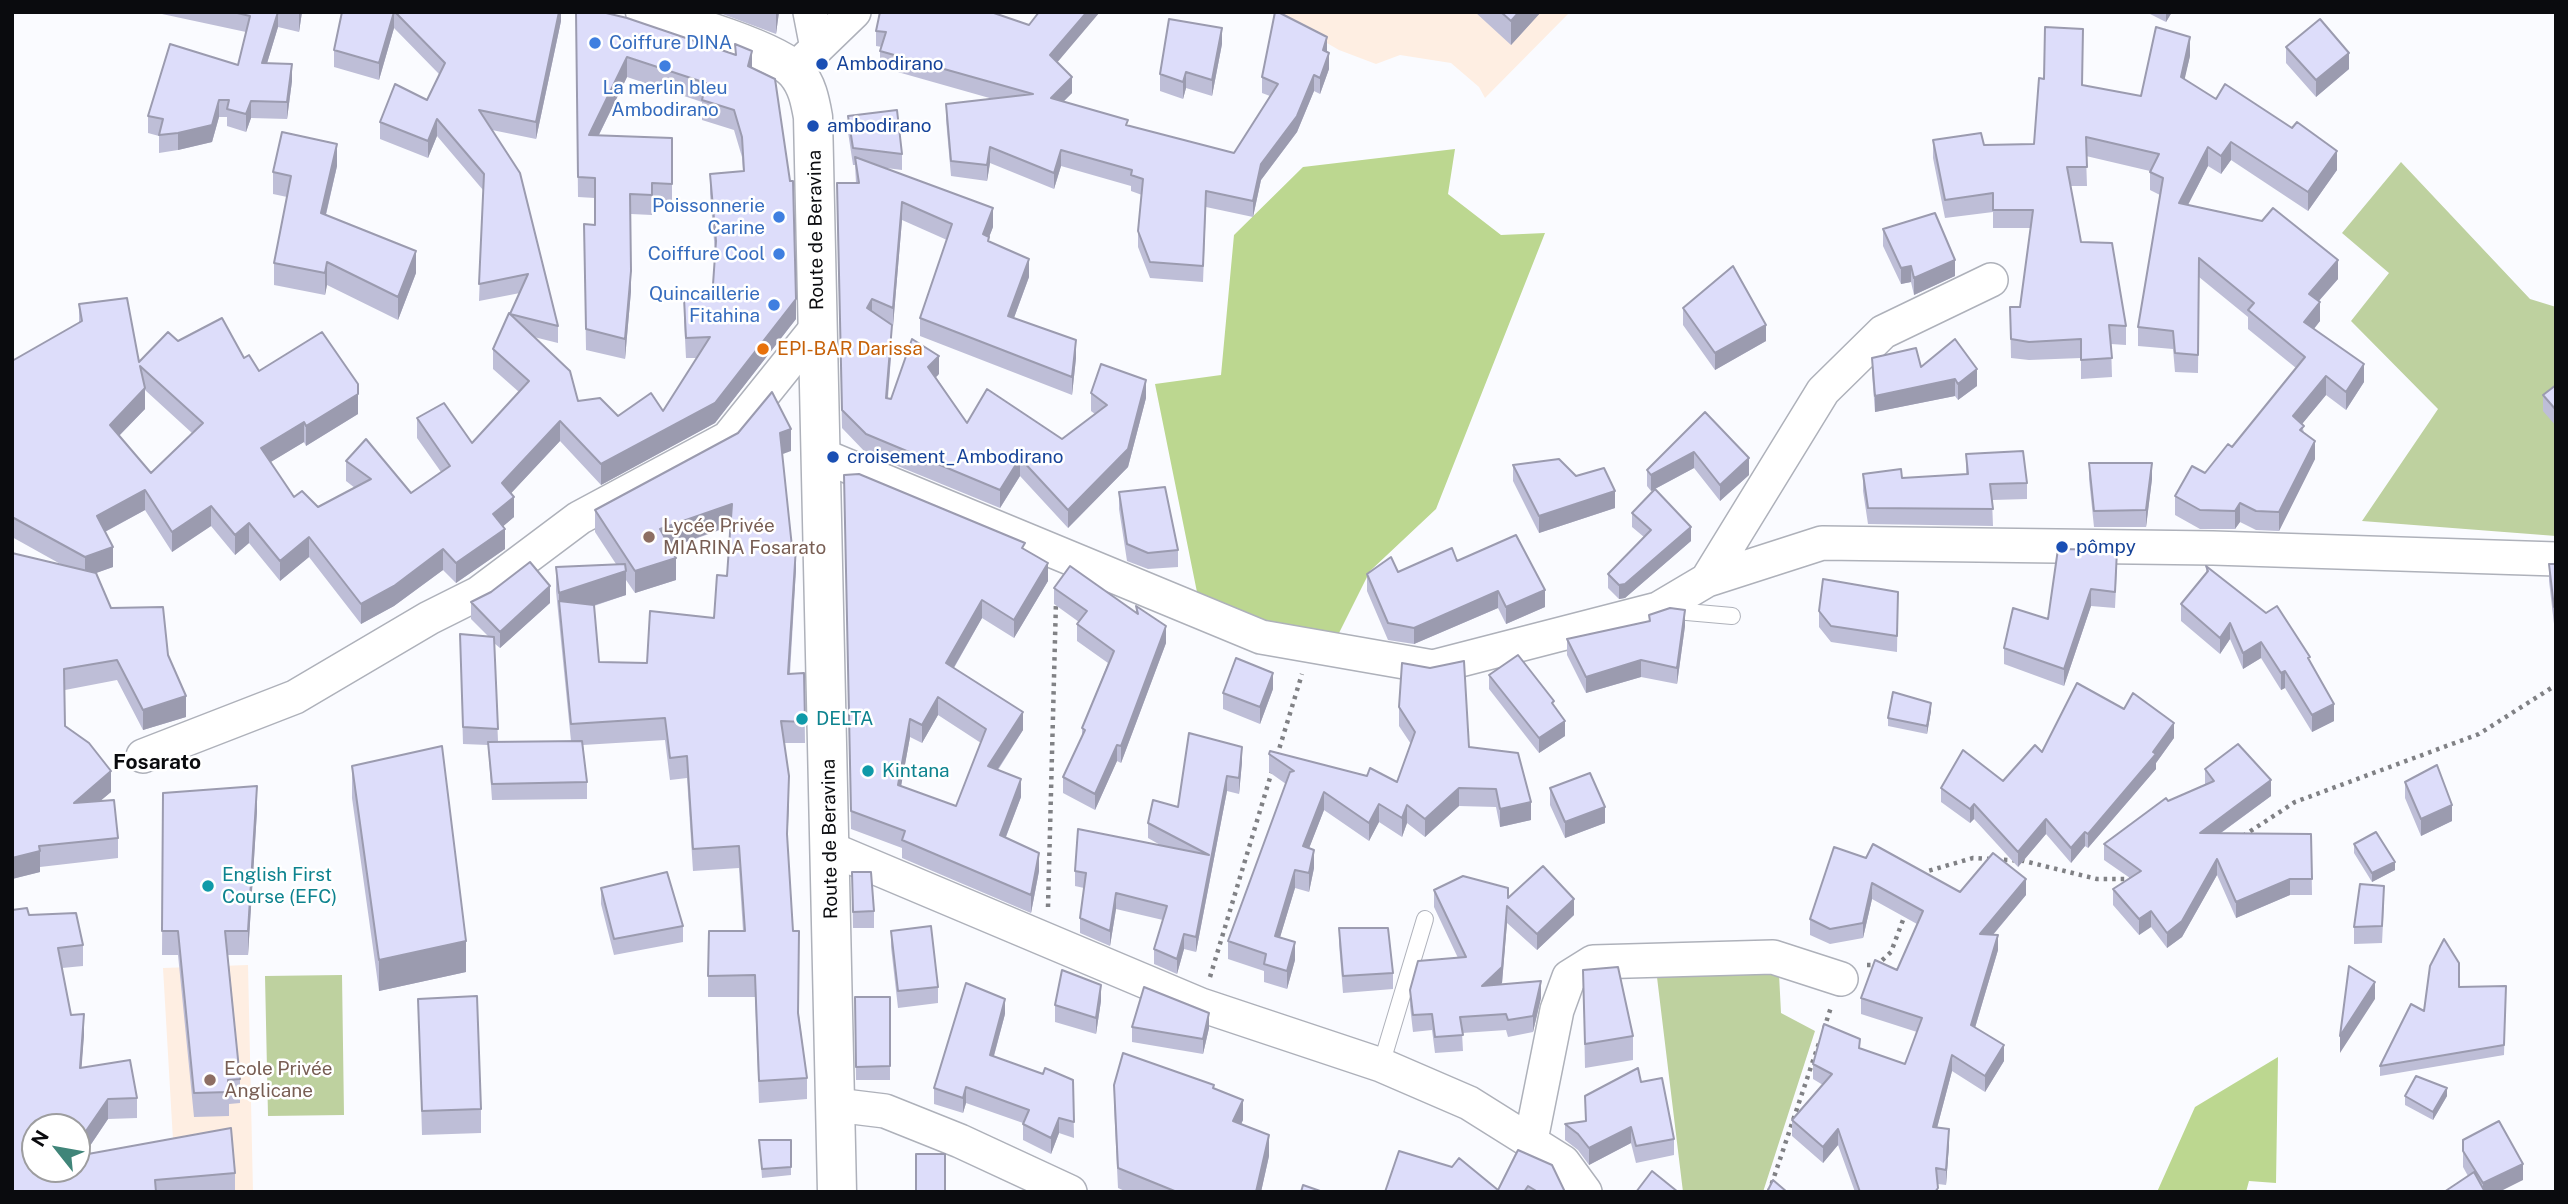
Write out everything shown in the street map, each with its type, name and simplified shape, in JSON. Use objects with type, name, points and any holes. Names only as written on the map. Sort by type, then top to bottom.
[{"type":"street","points":[[645,12],[762,51],[806,59]]},
{"type":"street","points":[[806,59],[810,12]]},
{"type":"street","points":[[806,59],[854,12]]},
{"type":"street","name":"Route de Beravina","points":[[806,59],[813,117],[837,1192]]},
{"type":"street","points":[[1707,580],[1823,391],[1882,332],[1991,280]]},
{"type":"street","points":[[143,756],[295,697],[429,618],[480,593],[579,518],[728,438],[818,326]]},
{"type":"street","points":[[821,455],[1261,637],[1311,643],[1433,667],[1658,609],[1707,580],[1822,543],[2213,548],[2556,559]]},
{"type":"street","points":[[831,849],[1202,1005],[1381,1065],[1469,1104],[1563,1162],[1585,1192]]},
{"type":"street","points":[[1531,1140],[1557,1010],[1569,976],[1594,962],[1773,957],[1841,979]]},
{"type":"street","points":[[836,1105],[885,1111],[960,1141],[1070,1192]]},
{"type":"lane","points":[[1658,609],[1732,617]]},
{"type":"lane","points":[[1381,1065],[1425,919]]},
{"type":"path","points":[[1047,939],[1058,552]]},
{"type":"path","points":[[1202,1005],[1311,643]]},
{"type":"path","points":[[2239,838],[2295,802],[2479,734],[2556,685]]},
{"type":"path","points":[[1922,880],[1928,871],[1973,858],[2024,861],[2096,879],[2139,878]]},
{"type":"path","points":[[1769,1192],[1841,979],[1849,964],[1877,965],[1891,952],[1907,908]]},
{"type":"shaded area","points":[[1273,12],[1570,12],[1485,98],[1479,87],[1451,63],[1400,55],[1376,64],[1339,50]]},
{"type":"shaded area","name":"Ecole Privée Anglicane","points":[[248,965],[253,1192],[176,1192],[163,968]]},
{"type":"green space","points":[[1455,149],[1448,194],[1501,235],[1545,233],[1436,509],[1370,571],[1331,649],[1201,612],[1155,384],[1221,375],[1234,235],[1303,167]]},
{"type":"green space","points":[[2401,162],[2530,299],[2556,307],[2556,536],[2362,521],[2438,409],[2351,321],[2389,273],[2342,233]]},
{"type":"green space","points":[[1656,969],[1779,974],[1781,1013],[1815,1031],[1763,1192],[1683,1192]]},
{"type":"green space","points":[[342,975],[344,1115],[268,1116],[265,976]]},
{"type":"green space","points":[[2278,1057],[2276,1183],[2249,1181],[2246,1192],[2157,1192],[2195,1107]]},
{"type":"building","points":[[233,12],[278,12],[262,63],[292,64],[287,102],[251,101],[246,114],[227,109],[229,100],[219,100],[212,125],[159,135],[163,119],[148,116],[170,44],[238,65],[250,16]]},
{"type":"building","points":[[342,12],[394,12],[379,63],[334,50]]},
{"type":"building","points":[[395,12],[559,12],[536,122],[479,110],[520,173],[558,326],[510,314],[528,274],[479,284],[484,174],[437,119],[428,141],[380,122],[395,84],[427,100],[445,63]]},
{"type":"building","points":[[576,12],[602,12],[627,18],[736,55],[735,44],[752,51],[748,66],[775,79],[790,181],[793,181],[796,299],[715,403],[601,464],[560,421],[502,483],[514,497],[493,514],[505,529],[456,563],[443,549],[394,586],[361,604],[309,537],[280,561],[249,523],[235,535],[211,506],[172,532],[145,490],[97,516],[113,547],[85,557],[12,517],[12,361],[82,321],[79,304],[127,298],[139,362],[168,332],[178,341],[222,318],[244,358],[249,355],[259,371],[322,332],[358,384],[358,394],[306,426],[304,422],[261,448],[294,497],[302,491],[318,507],[371,479],[346,461],[366,439],[411,493],[450,466],[417,418],[444,403],[472,443],[529,381],[493,349],[509,313],[570,371],[578,401],[600,398],[618,416],[651,393],[663,411],[710,337],[686,338],[684,298],[712,299],[716,241],[710,174],[744,171],[742,137],[734,110],[702,100],[706,83],[627,57],[589,135],[672,138],[672,184],[652,183],[652,195],[630,194],[631,271],[625,339],[586,329],[584,224],[595,225],[595,178],[578,177]],"holes":[[[140,366],[203,423],[151,473],[110,425],[145,388]]]},
{"type":"building","points":[[880,12],[991,12],[1029,25],[1039,12],[1087,12],[1050,55],[1072,77],[1051,98],[1128,120],[1126,125],[1234,153],[1278,84],[1262,77],[1275,12],[1327,37],[1323,50],[1329,53],[1320,78],[1314,75],[1297,116],[1261,164],[1253,201],[1206,191],[1203,266],[1150,262],[1138,231],[1143,179],[1131,175],[1132,170],[1061,150],[1054,173],[990,147],[987,165],[951,161],[946,104],[1033,94],[880,51],[886,32],[876,31]]},
{"type":"building","points":[[1501,12],[1519,12],[1511,21]]},
{"type":"building","points":[[1169,19],[1222,28],[1212,80],[1186,72],[1183,82],[1160,74]]},
{"type":"building","points":[[2320,19],[2349,53],[2316,80],[2286,47]]},
{"type":"building","points":[[2045,27],[2083,29],[2082,85],[2141,96],[2156,27],[2190,37],[2181,77],[2216,99],[2225,84],[2292,128],[2297,122],[2337,151],[2308,192],[2231,142],[2221,156],[2208,147],[2179,203],[2262,221],[2273,208],[2338,260],[2309,294],[2320,302],[2304,322],[2364,364],[2346,392],[2326,376],[2293,416],[2304,426],[2300,430],[2315,441],[2279,512],[2256,511],[2240,503],[2235,511],[2200,510],[2175,496],[2192,466],[2205,473],[2228,444],[2232,447],[2305,357],[2248,310],[2254,303],[2199,258],[2198,355],[2175,353],[2173,331],[2138,327],[2163,178],[2150,172],[2159,154],[2086,137],[2087,167],[2067,167],[2081,242],[2112,243],[2126,326],[2109,325],[2112,358],[2081,360],[2081,339],[2029,342],[2011,339],[2010,307],[2020,307],[2033,210],[1993,210],[1993,193],[1945,200],[1933,140],[1981,133],[1984,145],[2034,144],[2039,78],[2044,79]]},
{"type":"building","points":[[897,110],[902,154],[853,148],[848,116]]},
{"type":"building","points":[[282,132],[337,144],[321,213],[416,251],[398,297],[327,262],[325,273],[274,263],[291,176],[273,172]]},
{"type":"building","points":[[855,157],[993,208],[983,234],[989,237],[988,241],[1029,259],[1008,316],[1076,340],[1072,377],[920,318],[952,224],[902,202],[893,308],[872,299],[867,308],[892,325],[886,398],[891,399],[912,339],[939,356],[928,367],[967,423],[987,389],[1062,439],[1107,405],[1091,393],[1101,364],[1146,380],[1128,449],[1068,510],[1020,458],[1000,490],[866,434],[842,410],[837,183],[859,183]]},
{"type":"building","points":[[1935,213],[1955,260],[1914,278],[1911,266],[1901,268],[1883,229]]},
{"type":"building","points":[[1733,266],[1766,325],[1715,353],[1683,308]]},
{"type":"building","points":[[1955,339],[1977,369],[1958,384],[1955,379],[1875,396],[1872,358],[1916,348],[1921,367]]},
{"type":"building","points":[[2556,385],[2556,410],[2543,395]]},
{"type":"building","points":[[772,392],[791,429],[780,433],[792,547],[796,547],[788,674],[804,673],[805,722],[781,721],[789,776],[787,834],[793,931],[799,931],[798,1013],[807,1078],[759,1081],[755,975],[708,976],[709,931],[745,931],[739,846],[693,849],[687,756],[670,758],[665,718],[571,724],[559,601],[594,605],[599,662],[647,663],[650,611],[714,618],[717,575],[727,576],[732,504],[660,529],[676,558],[635,571],[595,510],[738,433]]},
{"type":"building","points":[[1705,412],[1749,458],[1720,485],[1694,452],[1651,475],[1647,470]]},
{"type":"building","points":[[2023,451],[2027,483],[1990,484],[1993,509],[1868,508],[1863,474],[1901,469],[1902,478],[1968,474],[1966,454]]},
{"type":"building","points":[[1559,459],[1576,476],[1604,468],[1615,491],[1539,516],[1513,465]]},
{"type":"building","points":[[2089,463],[2152,463],[2146,510],[2094,511]]},
{"type":"building","points":[[859,474],[1025,543],[1022,548],[1048,563],[1014,620],[982,600],[946,663],[1023,712],[988,766],[1021,779],[1000,835],[1039,853],[1031,895],[902,840],[905,831],[851,811],[844,475]],"holes":[[[938,697],[986,729],[956,806],[898,785],[910,719],[922,725]]]},
{"type":"building","points":[[1165,487],[1178,550],[1148,553],[1127,544],[1119,492]]},
{"type":"building","points":[[1655,489],[1691,527],[1625,584],[1619,585],[1608,574],[1651,530],[1632,513]]},
{"type":"building","points":[[1516,535],[1545,590],[1506,607],[1498,591],[1414,628],[1388,623],[1367,574],[1391,557],[1398,572],[1452,548],[1457,561]]},
{"type":"building","points":[[2058,549],[2117,550],[2115,592],[2091,589],[2064,669],[2004,648],[2013,608],[2048,619]]},
{"type":"building","points":[[12,553],[96,573],[111,608],[163,607],[168,655],[186,696],[143,710],[117,660],[64,669],[65,726],[89,743],[111,771],[74,803],[114,800],[118,838],[39,846],[40,851],[12,858]]},
{"type":"building","points":[[530,562],[550,586],[500,632],[471,602],[491,592]]},
{"type":"building","points":[[625,564],[626,571],[559,593],[556,567]]},
{"type":"building","points":[[2549,564],[2556,564],[2556,607],[2554,607]]},
{"type":"building","points":[[1070,566],[1138,614],[1136,606],[1166,626],[1121,746],[1117,745],[1095,794],[1063,777],[1085,730],[1082,728],[1114,651],[1077,624],[1087,611],[1054,588]]},
{"type":"building","points":[[2206,566],[2266,613],[2277,606],[2310,657],[2308,658],[2334,704],[2312,715],[2285,671],[2281,673],[2261,642],[2243,653],[2230,623],[2220,638],[2181,604],[2208,571]]},
{"type":"building","points":[[1823,579],[1898,592],[1897,636],[1831,626],[1819,611]]},
{"type":"building","points":[[1670,608],[1685,610],[1677,668],[1641,660],[1586,677],[1567,639],[1650,621],[1649,615]]},
{"type":"building","points":[[460,634],[494,637],[498,729],[463,727]]},
{"type":"building","points":[[1518,655],[1554,701],[1552,703],[1565,721],[1539,738],[1489,675]]},
{"type":"building","points":[[1236,658],[1273,673],[1260,707],[1223,693]]},
{"type":"building","points":[[1464,661],[1469,747],[1518,753],[1531,802],[1500,809],[1496,789],[1459,788],[1425,819],[1407,805],[1402,818],[1379,804],[1369,823],[1324,792],[1303,846],[1314,850],[1309,873],[1295,870],[1275,936],[1295,942],[1287,971],[1264,964],[1266,954],[1228,941],[1290,772],[1294,771],[1269,754],[1270,751],[1367,776],[1370,768],[1397,782],[1415,732],[1399,707],[1402,663],[1430,668]]},
{"type":"building","points":[[2077,683],[2124,709],[2133,693],[2174,723],[2153,752],[2156,754],[2088,834],[2085,832],[2071,848],[2046,819],[2018,852],[1974,804],[1970,809],[1941,788],[1963,750],[2003,781],[2035,745],[2042,752]]},
{"type":"building","points":[[1893,692],[1931,703],[1927,726],[1888,718]]},
{"type":"building","points":[[1189,733],[1242,747],[1239,778],[1227,776],[1196,937],[1184,934],[1177,959],[1154,949],[1167,906],[1116,893],[1110,931],[1080,918],[1086,873],[1075,871],[1078,829],[1209,855],[1148,823],[1153,800],[1178,807]]},
{"type":"building","points":[[582,741],[587,782],[492,784],[488,742]]},
{"type":"building","points":[[2238,744],[2271,780],[2200,833],[2311,834],[2312,879],[2290,879],[2236,902],[2217,859],[2182,921],[2167,933],[2151,911],[2139,919],[2113,889],[2141,871],[2104,844],[2166,798],[2168,801],[2214,781],[2205,769]]},
{"type":"building","points":[[442,746],[466,941],[379,960],[352,766]]},
{"type":"building","points":[[2437,765],[2452,805],[2421,819],[2405,782]]},
{"type":"building","points":[[1590,773],[1605,807],[1565,822],[1550,788]]},
{"type":"building","points":[[257,786],[248,931],[225,931],[240,1079],[228,1080],[229,1092],[194,1093],[178,931],[162,931],[163,793]]},
{"type":"building","points":[[2376,832],[2395,862],[2372,873],[2354,844]]},
{"type":"building","points":[[1873,844],[1960,892],[1993,853],[2026,879],[1980,934],[1998,935],[1971,1025],[2004,1045],[1985,1076],[1952,1055],[1933,1127],[1949,1129],[1946,1170],[1936,1168],[1938,1188],[1935,1192],[1860,1192],[1838,1129],[1823,1147],[1792,1120],[1832,1074],[1813,1064],[1824,1024],[1860,1039],[1859,1048],[1905,1064],[1922,1018],[1861,998],[1875,960],[1897,970],[1923,911],[1872,883],[1863,923],[1830,929],[1810,919],[1834,847],[1866,858]]},
{"type":"building","points":[[1543,866],[1574,899],[1537,934],[1507,906],[1502,967],[1482,986],[1541,981],[1533,1016],[1508,1020],[1506,1014],[1460,1017],[1463,1035],[1435,1037],[1432,1014],[1413,1015],[1410,990],[1418,961],[1466,957],[1434,890],[1463,876],[1508,888],[1508,898]]},
{"type":"building","points":[[667,872],[683,926],[614,939],[601,888]]},
{"type":"building","points":[[852,872],[871,872],[874,911],[853,912]]},
{"type":"building","points":[[2360,884],[2384,886],[2382,926],[2354,927]]},
{"type":"building","points":[[27,908],[29,915],[76,913],[83,945],[58,948],[71,1015],[84,1014],[80,1068],[130,1060],[137,1098],[108,1099],[91,1124],[91,1113],[21,1113],[21,1183],[91,1183],[91,1153],[231,1128],[235,1173],[155,1180],[156,1192],[12,1192],[12,910]]},
{"type":"building","points":[[931,926],[938,987],[898,991],[891,931]]},
{"type":"building","points":[[1339,928],[1388,928],[1393,973],[1343,976]]},
{"type":"building","points":[[2444,939],[2459,963],[2459,987],[2506,986],[2504,1045],[2380,1066],[2411,1004],[2424,1011],[2430,966]]},
{"type":"building","points":[[2349,966],[2375,982],[2340,1036]]},
{"type":"building","points":[[1618,967],[1633,1036],[1585,1044],[1583,970]]},
{"type":"building","points":[[1062,970],[1101,985],[1096,1018],[1055,1005]]},
{"type":"building","points":[[966,983],[1005,999],[990,1055],[1043,1074],[1045,1068],[1073,1080],[1074,1122],[1059,1118],[1051,1138],[1023,1124],[1029,1110],[966,1087],[963,1098],[934,1088]]},
{"type":"building","points":[[1144,987],[1209,1013],[1203,1039],[1132,1027]]},
{"type":"building","points":[[477,996],[481,1109],[422,1111],[418,999]]},
{"type":"building","points":[[855,997],[890,997],[890,1066],[856,1067]]},
{"type":"building","points":[[1123,1053],[1214,1085],[1213,1088],[1243,1100],[1233,1121],[1269,1135],[1256,1192],[1177,1192],[1118,1168],[1114,1085]]},
{"type":"building","points":[[1638,1068],[1641,1082],[1662,1078],[1674,1139],[1636,1146],[1631,1127],[1589,1148],[1578,1134],[1565,1124],[1586,1121],[1585,1096]]},
{"type":"building","points":[[2416,1076],[2447,1088],[2433,1112],[2405,1096]]},
{"type":"building","points":[[2499,1121],[2523,1164],[2483,1183],[2463,1151],[2463,1140]]},
{"type":"building","points":[[759,1140],[791,1140],[791,1167],[762,1169]]},
{"type":"building","points":[[1518,1150],[1552,1165],[1565,1192],[1538,1192],[1528,1186],[1524,1192],[1385,1192],[1399,1151],[1452,1167],[1459,1158],[1498,1190]]},
{"type":"building","points":[[916,1154],[945,1154],[945,1192],[916,1192]]},
{"type":"building","points":[[1652,1171],[1678,1192],[1636,1192]]},
{"type":"building","points":[[2474,1172],[2485,1192],[2444,1192]]},
{"type":"building","points":[[1773,1180],[1787,1192],[1767,1192]]},
{"type":"building","points":[[1303,1185],[1323,1192],[1301,1192]]},
{"type":"place","name":"Coiffure DINA","points":[[595,43]]},
{"type":"place","name":"Ambodirano","points":[[822,64]]},
{"type":"place","name":"La merlin bleu Ambodirano","points":[[665,66]]},
{"type":"place","name":"ambodirano","points":[[813,126]]},
{"type":"place","name":"Poissonnerie Carine","points":[[779,217]]},
{"type":"place","name":"Coiffure Cool","points":[[779,254]]},
{"type":"place","name":"Quincaillerie Fitahina","points":[[774,305]]},
{"type":"place","name":"EPI-BAR Darissa","points":[[763,349]]},
{"type":"place","name":"croisement_Ambodirano","points":[[833,457]]},
{"type":"place","name":"Lycée Privée MIARINA Fosarato","points":[[649,537]]},
{"type":"place","name":"pômpy","points":[[2062,547]]},
{"type":"place","name":"DELTA","points":[[802,719]]},
{"type":"place","name":"Kintana","points":[[868,771]]},
{"type":"place","name":"English First Course (EFC)","points":[[208,886]]},
{"type":"place","name":"Ecole Privée Anglicane","points":[[210,1080]]},
{"type":"district","name":"Fosarato","points":[[157,763]]}]
